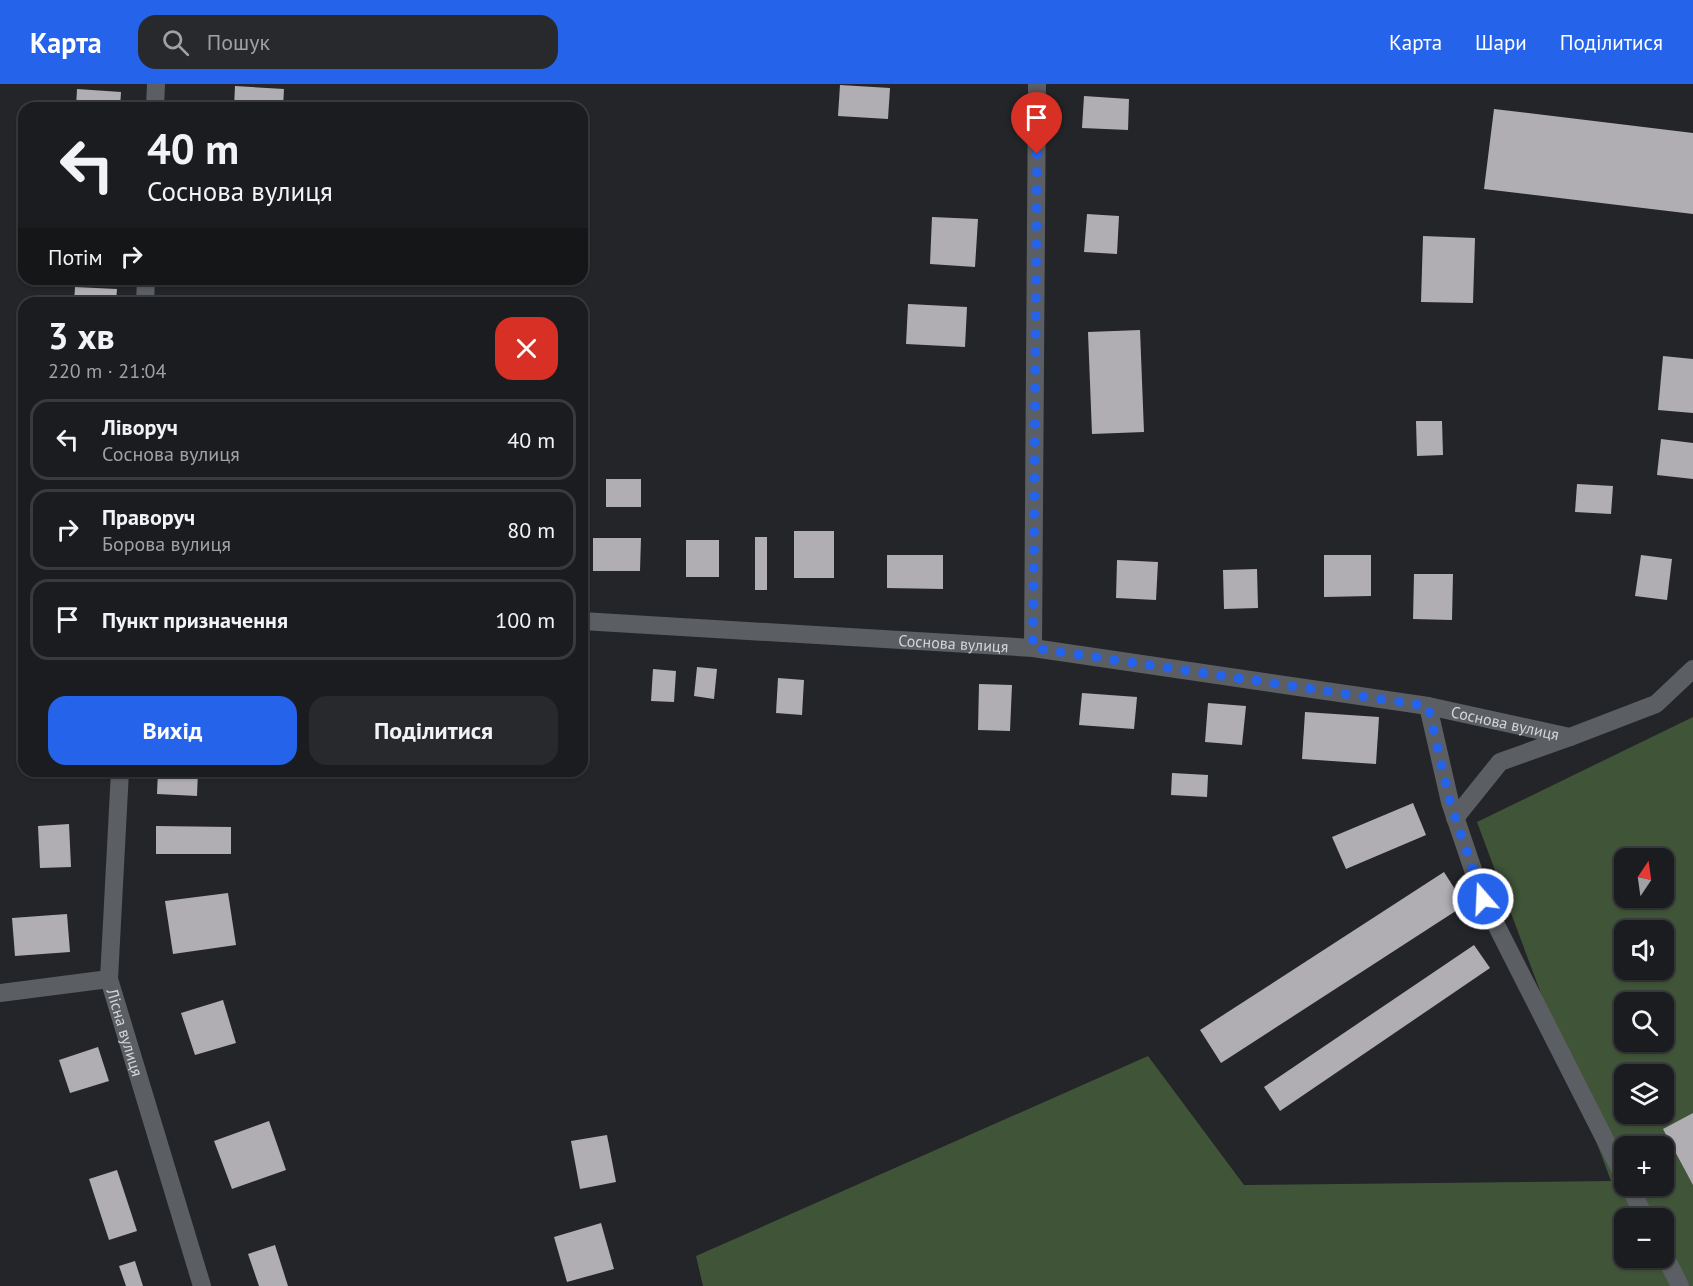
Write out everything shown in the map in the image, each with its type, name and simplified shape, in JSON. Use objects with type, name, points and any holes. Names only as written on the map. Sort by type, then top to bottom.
[{"type":"street","points":[[155,102],[156,84]]},
{"type":"street","points":[[1033,648],[1037,84]]},
{"type":"street","name":"Соснова вулиця","points":[[588,621],[1033,648],[1428,706],[1570,737],[1656,704],[1693,669]]},
{"type":"street","points":[[1428,706],[1455,818],[1483,899],[1614,1157]]},
{"type":"street","points":[[1455,818],[1500,762],[1570,737]]},
{"type":"street","name":"Лісна вулиця","points":[[120,777],[109,979],[202,1286]]},
{"type":"street","points":[[0,993],[109,979]]},
{"type":"street","points":[[1671,1268],[1680,1286]]},
{"type":"green space","points":[[1693,717],[1693,1286],[703,1286],[696,1256],[1148,1056],[1244,1185],[1611,1181],[1477,822]]},
{"type":"building","points":[[840,85],[890,88],[888,119],[838,116]]},
{"type":"building","points":[[235,86],[284,89],[283,102],[234,102]]},
{"type":"building","points":[[77,89],[121,92],[120,102],[76,102]]},
{"type":"building","points":[[1084,96],[1129,99],[1128,130],[1082,128]]},
{"type":"building","points":[[1494,109],[1693,133],[1693,214],[1484,189]]},
{"type":"building","points":[[1087,214],[1119,216],[1117,254],[1084,252]]},
{"type":"building","points":[[932,217],[978,219],[975,267],[930,264]]},
{"type":"building","points":[[1423,236],[1475,238],[1473,303],[1421,302]]},
{"type":"building","points":[[75,287],[117,289],[116,297],[74,297]]},
{"type":"building","points":[[908,304],[967,307],[965,347],[906,344]]},
{"type":"building","points":[[1140,330],[1144,432],[1092,434],[1088,332]]},
{"type":"building","points":[[1663,356],[1693,359],[1693,413],[1658,410]]},
{"type":"building","points":[[1416,421],[1442,421],[1443,455],[1417,456]]},
{"type":"building","points":[[1661,439],[1693,443],[1693,479],[1657,475]]},
{"type":"building","points":[[606,479],[641,479],[641,507],[606,507]]},
{"type":"building","points":[[1577,484],[1613,486],[1611,514],[1575,512]]},
{"type":"building","points":[[794,531],[834,531],[834,578],[794,578]]},
{"type":"building","points":[[755,537],[767,537],[767,590],[755,590]]},
{"type":"building","points":[[593,538],[641,538],[640,571],[593,571]]},
{"type":"building","points":[[686,540],[719,540],[719,577],[686,577]]},
{"type":"building","points":[[887,555],[943,555],[943,589],[887,588]]},
{"type":"building","points":[[1324,555],[1371,555],[1371,596],[1324,597]]},
{"type":"building","points":[[1641,555],[1672,559],[1667,600],[1635,596]]},
{"type":"building","points":[[1117,560],[1158,562],[1156,600],[1116,598]]},
{"type":"building","points":[[1257,569],[1258,608],[1224,609],[1223,570]]},
{"type":"building","points":[[1414,574],[1453,574],[1452,620],[1413,619]]},
{"type":"building","points":[[697,667],[717,669],[714,699],[694,696]]},
{"type":"building","points":[[653,669],[676,671],[674,702],[651,701]]},
{"type":"building","points":[[778,678],[804,680],[802,715],[776,713]]},
{"type":"building","points":[[979,684],[1012,685],[1010,731],[978,730]]},
{"type":"building","points":[[1082,693],[1137,697],[1134,729],[1079,725]]},
{"type":"building","points":[[1208,703],[1246,706],[1242,745],[1205,742]]},
{"type":"building","points":[[1305,712],[1379,717],[1376,764],[1302,759]]},
{"type":"building","points":[[1172,773],[1208,775],[1207,797],[1171,795]]},
{"type":"building","points":[[158,777],[198,777],[197,796],[157,794]]},
{"type":"building","points":[[1413,803],[1426,835],[1346,869],[1332,837]]},
{"type":"building","points":[[69,824],[71,867],[40,868],[38,826]]},
{"type":"building","points":[[156,826],[231,827],[231,854],[156,854]]},
{"type":"building","points":[[1444,872],[1465,905],[1221,1063],[1200,1030]]},
{"type":"building","points":[[228,893],[236,945],[173,954],[165,901]]},
{"type":"building","points":[[67,914],[70,952],[15,956],[12,918]]},
{"type":"building","points":[[1474,945],[1490,968],[1280,1111],[1264,1087]]},
{"type":"building","points":[[223,1000],[236,1043],[195,1055],[181,1013]]},
{"type":"building","points":[[98,1047],[109,1081],[70,1093],[59,1060]]},
{"type":"building","points":[[1693,1113],[1693,1185],[1674,1150],[1674,1136],[1667,1136],[1663,1129]]},
{"type":"building","points":[[269,1121],[286,1170],[232,1189],[214,1141]]},
{"type":"building","points":[[607,1135],[616,1182],[580,1189],[571,1141]]},
{"type":"building","points":[[117,1170],[137,1231],[109,1240],[89,1179]]},
{"type":"building","points":[[601,1223],[614,1269],[567,1282],[554,1237]]},
{"type":"building","points":[[275,1245],[288,1286],[259,1286],[248,1254]]},
{"type":"building","points":[[135,1261],[143,1286],[126,1286],[119,1266]]},
{"type":"route","points":[[1037,154],[1033,648],[1428,706],[1450,802],[1483,899]]}]
